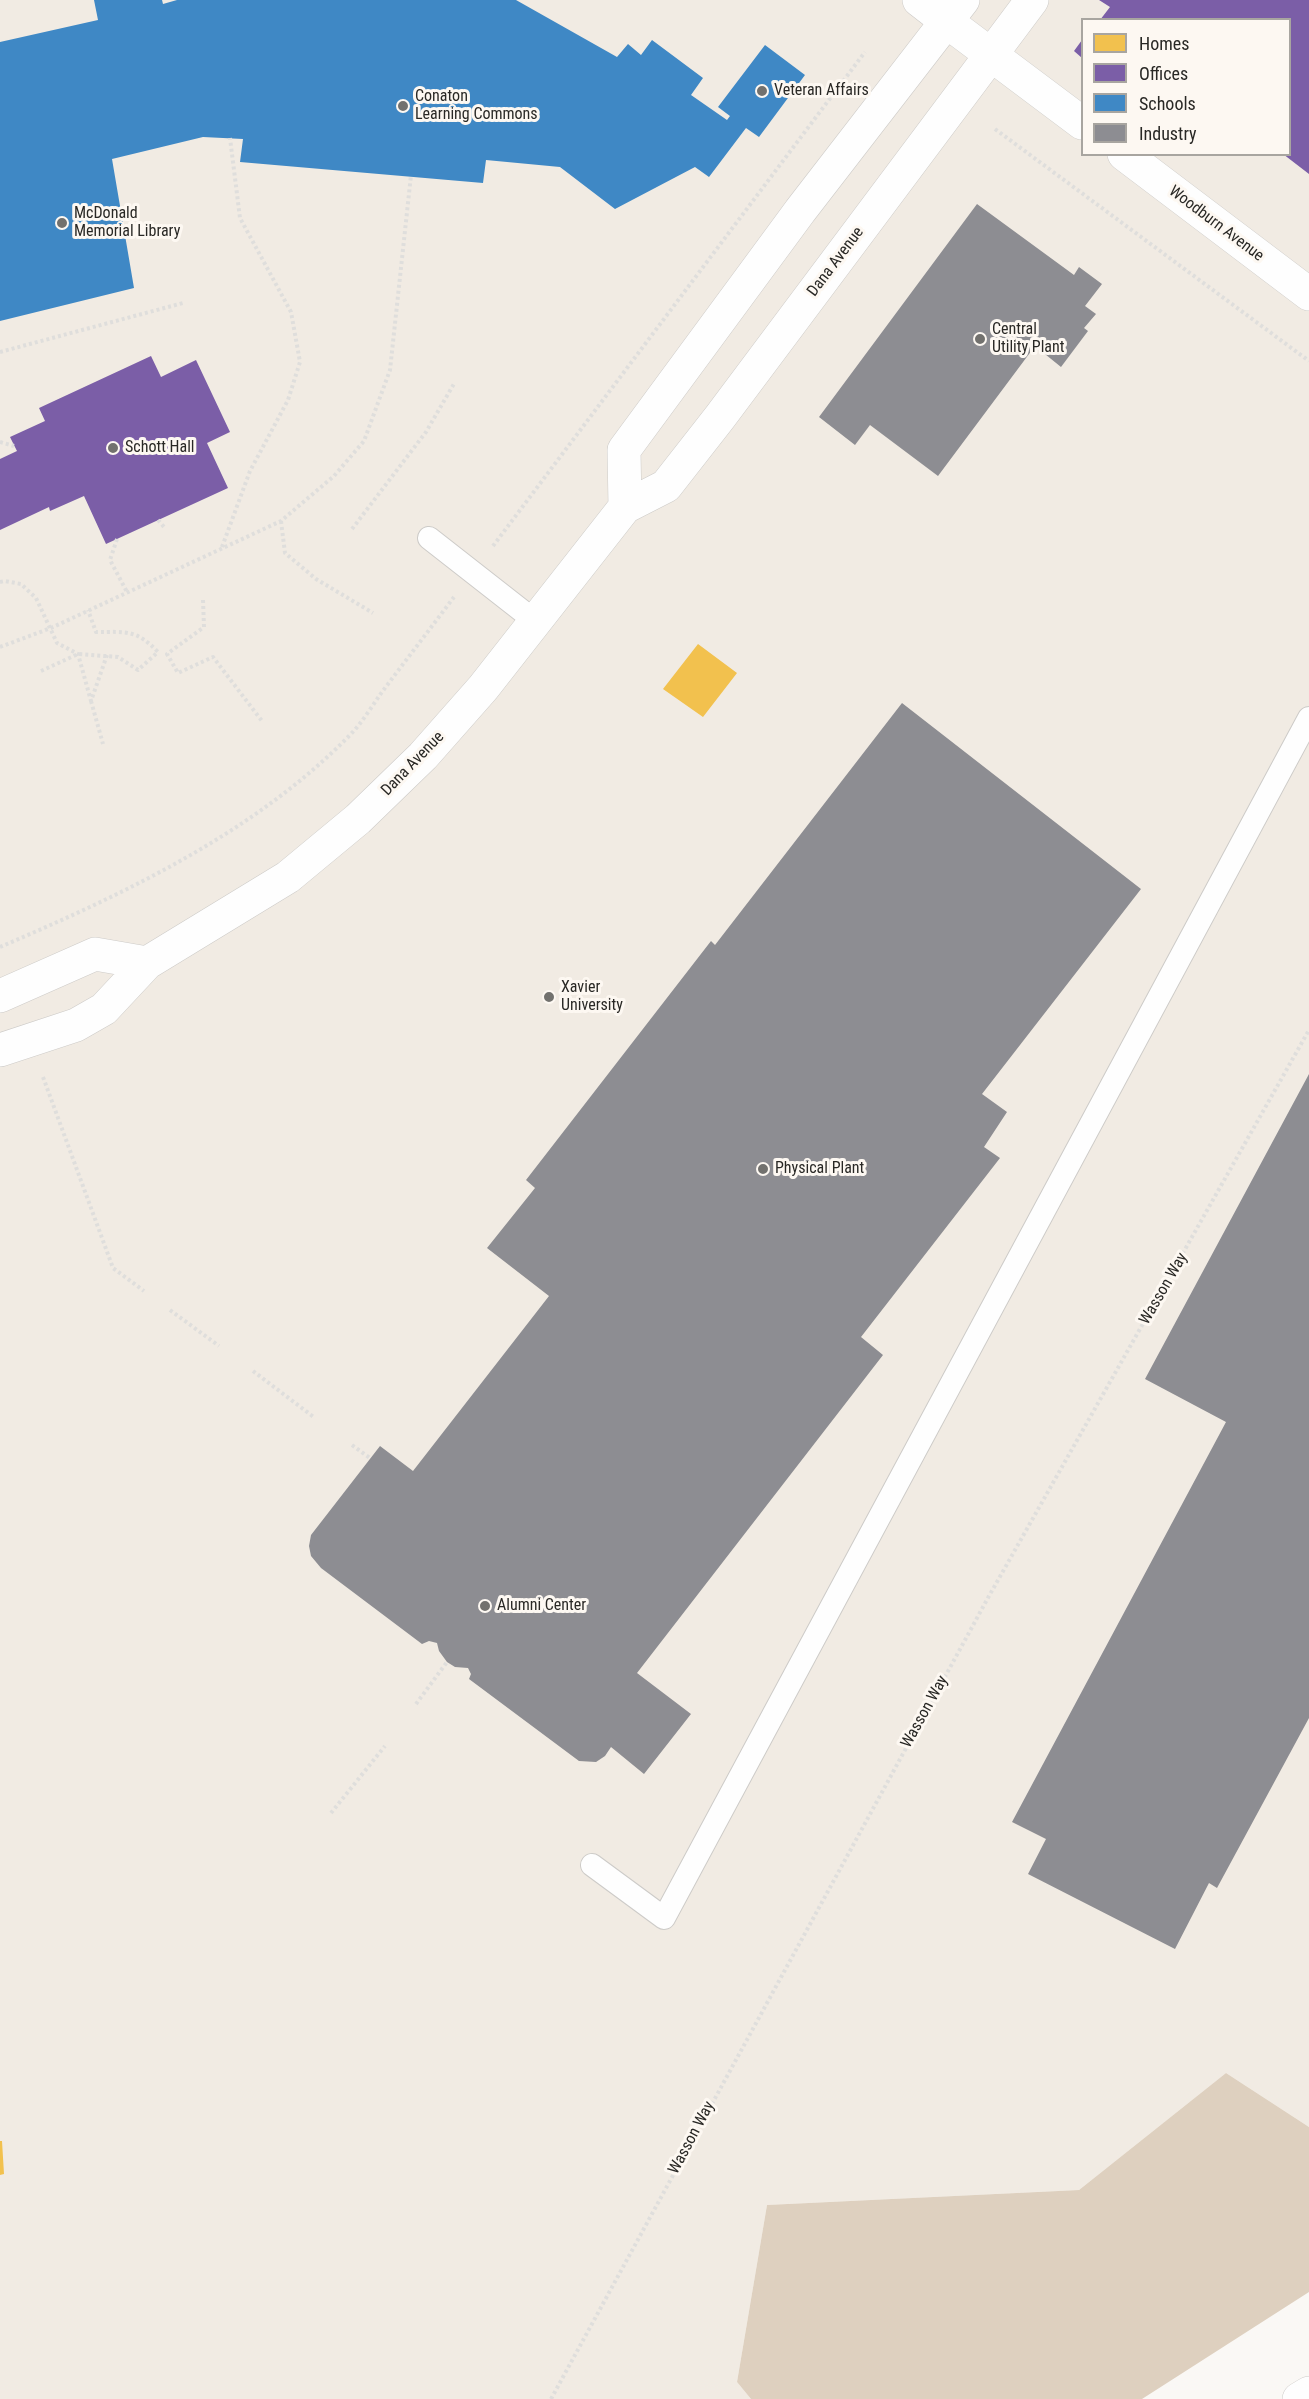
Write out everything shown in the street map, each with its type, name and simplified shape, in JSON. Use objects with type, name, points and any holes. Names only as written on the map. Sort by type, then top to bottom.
[{"type":"main road","points":[[919,0],[955,11],[992,55],[1081,122]]},
{"type":"main road","name":"Dana Avenue","points":[[0,1050],[76,1025],[104,1010],[147,963],[288,877],[358,819],[423,756],[483,688],[625,507],[666,486],[728,407],[1032,0]]},
{"type":"main road","points":[[625,507],[624,450],[800,211],[955,11]]},
{"type":"main road","name":"Woodburn Avenue","points":[[1127,156],[1309,294]]},
{"type":"main road","points":[[0,996],[95,954],[147,963]]},
{"type":"main road","points":[[1299,2399],[1309,2393]]},
{"type":"lane","points":[[429,538],[535,621]]},
{"type":"lane","points":[[592,1864],[664,1918],[1309,718]]},
{"type":"path","points":[[995,129],[1309,361]]},
{"type":"path","points":[[222,548],[250,471],[288,400],[300,362],[291,312],[240,218],[230,138]]},
{"type":"path","points":[[0,647],[51,628],[281,521],[334,476],[364,441],[390,370],[411,175]]},
{"type":"path","points":[[0,352],[183,303]]},
{"type":"path","points":[[352,529],[426,432],[455,382]]},
{"type":"path","points":[[0,442],[14,446]]},
{"type":"path","points":[[158,520],[164,527]]},
{"type":"path","points":[[281,521],[285,553],[316,579],[373,613]]},
{"type":"path","points":[[117,539],[110,560],[128,592]]},
{"type":"path","points":[[0,582],[4,580],[21,584],[36,598],[57,644],[78,654],[118,657],[138,670],[158,652],[144,638],[126,632],[96,632],[87,610]]},
{"type":"path","points":[[203,600],[204,627],[167,654],[177,673],[213,657],[262,721]]},
{"type":"path","points":[[41,671],[78,654]]},
{"type":"path","points":[[78,654],[103,744]]},
{"type":"path","points":[[91,701],[107,655]]},
{"type":"path","name":"Wasson Way","points":[[551,2399],[989,1596],[1309,1030]]},
{"type":"path","points":[[42,1073],[113,1268],[144,1291]]},
{"type":"path","points":[[170,1310],[219,1346]]},
{"type":"path","points":[[253,1371],[315,1418]]},
{"type":"path","points":[[352,1445],[370,1458]]},
{"type":"path","points":[[416,1704],[447,1662]]},
{"type":"path","points":[[331,1813],[385,1746]]},
{"type":"shaded area","name":"Xavier University","points":[[0,0],[1309,0],[1309,2127],[1226,2073],[1079,2190],[767,2205],[737,2382],[751,2399],[0,2399]]},
{"type":"shaded area","points":[[1226,2073],[1309,2127],[1309,2292],[1142,2399],[751,2399],[737,2382],[767,2205],[1079,2190]]},
{"type":"building: Homes","points":[[698,644],[737,673],[703,717],[663,689]]},
{"type":"building: Homes","points":[[0,2141],[2,2141],[4,2174],[0,2175]]},
{"type":"building: Offices","points":[[1099,0],[1309,0],[1309,174],[1286,156],[1291,156],[1291,18],[1102,18],[1110,7]]},
{"type":"building: Offices","points":[[1081,41],[1081,57],[1074,51]]},
{"type":"building: Offices","name":"Schott Hall","points":[[151,356],[161,377],[196,360],[230,432],[207,443],[228,488],[106,544],[84,496],[50,511],[49,507],[0,530],[0,459],[17,451],[10,437],[45,421],[39,408]]},
{"type":"building: Schools","name":"Conaton Learning Commons","points":[[94,0],[162,0],[163,4],[177,0],[516,0],[617,57],[628,44],[641,55],[652,40],[703,78],[691,95],[727,120],[730,116],[718,107],[765,45],[805,75],[759,137],[746,128],[709,177],[695,167],[615,209],[560,167],[486,160],[483,183],[240,162],[243,139],[203,137],[112,159],[134,288],[0,321],[0,42],[98,20]]},
{"type":"building: Industry","name":"Central Utility Plant","points":[[977,204],[1074,275],[1079,267],[1102,284],[1085,306],[1096,314],[1084,328],[1088,331],[1061,367],[1035,346],[938,476],[870,425],[855,445],[819,417]]},
{"type":"building: Industry","name":"Physical Plant","points":[[902,703],[1141,889],[982,1094],[1007,1112],[984,1147],[1000,1158],[861,1337],[883,1355],[637,1673],[691,1714],[644,1774],[611,1747],[605,1756],[596,1762],[579,1761],[469,1679],[471,1674],[468,1668],[455,1667],[447,1662],[439,1651],[437,1643],[429,1641],[422,1644],[321,1568],[311,1556],[309,1546],[311,1535],[380,1446],[413,1471],[549,1296],[487,1248],[535,1188],[526,1180],[711,941],[715,945]]},
{"type":"building: Industry","points":[[1309,1074],[1309,1718],[1217,1888],[1209,1883],[1175,1949],[1028,1874],[1046,1839],[1012,1822],[1226,1422],[1145,1379]]},
{"type":"place","name":"Veteran Affairs","points":[[762,91]]},
{"type":"place","name":"Conaton Learning Commons","points":[[403,106]]},
{"type":"place","name":"McDonald Memorial Library","points":[[62,223]]},
{"type":"place","name":"Central Utility Plant","points":[[980,339]]},
{"type":"place","name":"Schott Hall","points":[[113,448]]},
{"type":"place","name":"Xavier University","points":[[549,997]]},
{"type":"place","name":"Physical Plant","points":[[763,1169]]},
{"type":"place","name":"Alumni Center","points":[[485,1606]]}]
